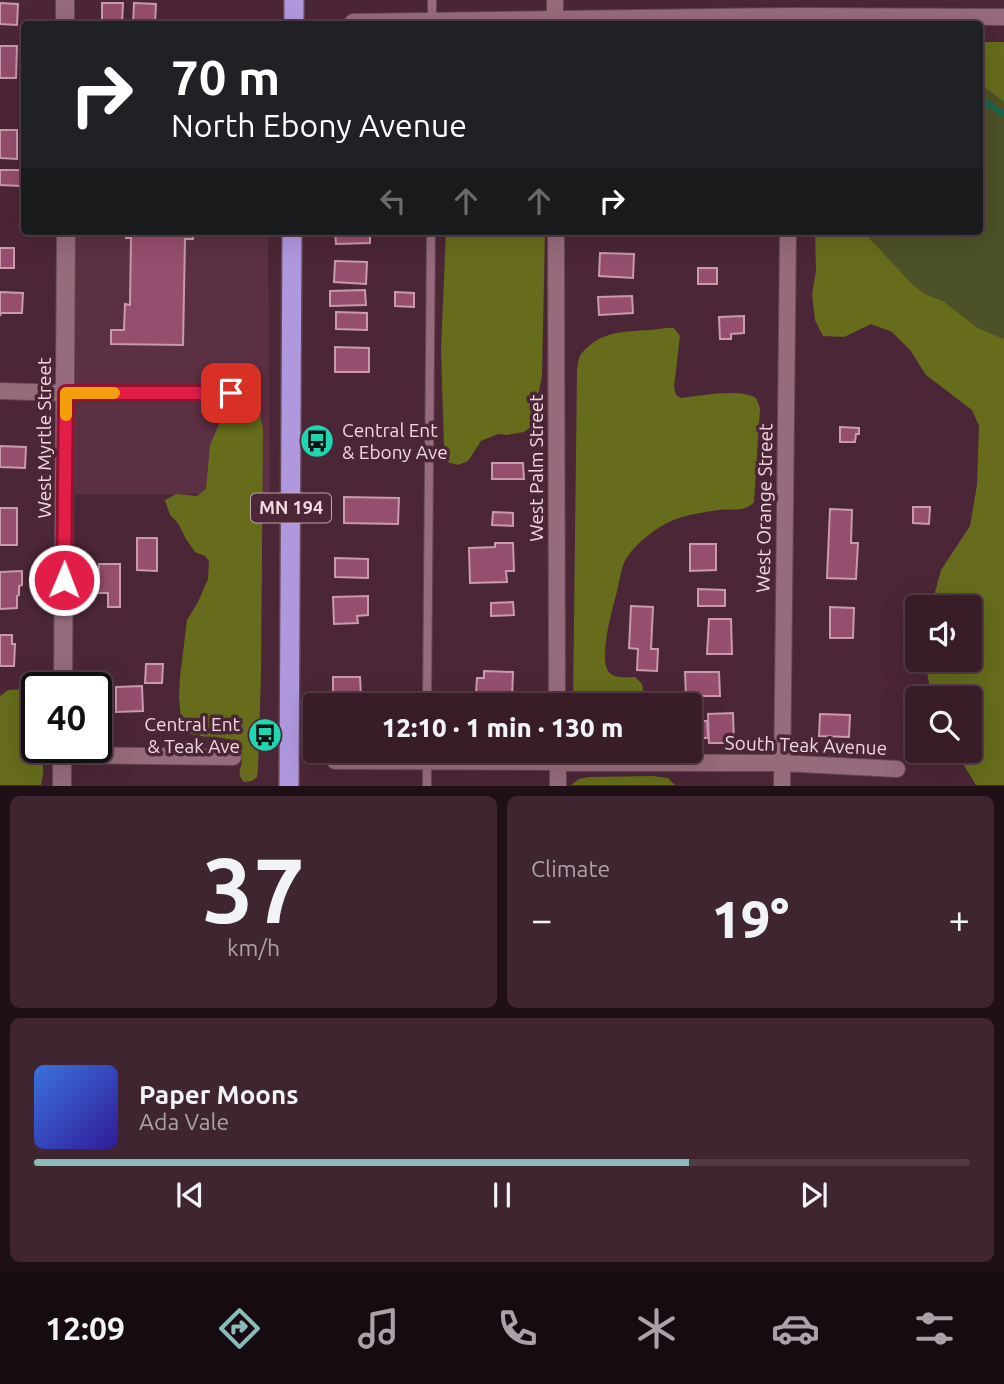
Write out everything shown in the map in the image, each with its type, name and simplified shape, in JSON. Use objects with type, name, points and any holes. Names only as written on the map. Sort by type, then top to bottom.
[{"type":"highway","points":[[294,0],[294,21]]},
{"type":"highway","name":"MN 194","points":[[289,786],[292,235]]},
{"type":"street","points":[[65,0],[65,21]]},
{"type":"street","points":[[555,0],[555,21]]},
{"type":"street","points":[[581,21],[790,13],[1004,17]]},
{"type":"street","name":"West Myrtle Street","points":[[63,672],[66,235]]},
{"type":"street","name":"West Palm Street","points":[[556,235],[557,693]]},
{"type":"street","name":"West Orange Street","points":[[782,786],[788,235]]},
{"type":"street","points":[[0,391],[231,393]]},
{"type":"street","points":[[112,753],[233,757]]},
{"type":"street","name":"South Teak Avenue","points":[[702,761],[897,769]]},
{"type":"street","points":[[62,763],[62,786]]},
{"type":"street","points":[[558,763],[558,786]]},
{"type":"lane","points":[[432,0],[432,21]]},
{"type":"lane","points":[[427,693],[431,235]]},
{"type":"lane","points":[[427,763],[427,786]]},
{"type":"shaded area","points":[[74,235],[268,235],[270,494],[73,494]]},
{"type":"green space","points":[[983,42],[1004,42],[1004,102],[983,86]]},
{"type":"green space","points":[[983,86],[1004,102],[1004,339],[978,328],[943,301],[925,294],[912,284],[867,235],[983,235]]},
{"type":"green space","points":[[446,235],[545,235],[542,376],[532,426],[524,432],[498,434],[481,441],[468,461],[458,465],[447,462],[444,447],[441,350]]},
{"type":"green space","points":[[815,235],[867,235],[912,284],[925,294],[943,301],[978,328],[1004,339],[1004,785],[976,785],[962,763],[982,763],[982,686],[930,686],[927,672],[982,672],[982,595],[934,595],[941,570],[970,526],[977,485],[979,426],[972,410],[926,375],[910,350],[892,332],[871,324],[844,337],[823,336],[815,320],[812,294],[816,271]]},
{"type":"green space","points":[[674,328],[680,336],[674,387],[676,395],[681,398],[740,393],[756,398],[760,408],[754,502],[742,509],[692,514],[676,519],[639,543],[628,556],[621,571],[608,631],[605,661],[612,674],[635,677],[642,684],[644,693],[573,693],[577,370],[582,353],[589,346],[606,336]]},
{"type":"green space","points":[[245,410],[260,415],[263,429],[258,769],[257,777],[244,782],[240,774],[242,761],[239,744],[226,739],[188,733],[181,718],[180,677],[187,620],[208,579],[209,561],[195,552],[178,523],[170,515],[165,500],[176,494],[197,496],[206,489],[210,445],[223,415]]},
{"type":"green space","points":[[21,689],[21,763],[43,763],[41,785],[0,785],[0,696],[8,690]]},
{"type":"green space","points":[[589,777],[668,778],[675,785],[571,785],[579,779]]},
{"type":"building","points":[[0,3],[18,4],[17,25],[0,24]]},
{"type":"building","points":[[102,3],[123,3],[122,21],[102,21]]},
{"type":"building","points":[[134,3],[156,4],[155,21],[133,21]]},
{"type":"building","points":[[0,46],[17,46],[16,78],[0,78]]},
{"type":"building","points":[[0,130],[17,130],[17,159],[0,158]]},
{"type":"building","points":[[0,170],[20,170],[20,186],[0,185]]},
{"type":"building","points":[[126,235],[193,235],[193,239],[185,239],[183,345],[111,344],[111,330],[124,330],[125,304],[130,305],[131,238],[126,238]]},
{"type":"building","points":[[335,235],[370,235],[370,243],[336,244]]},
{"type":"building","points":[[0,248],[14,248],[14,268],[0,268]]},
{"type":"building","points":[[600,253],[634,254],[633,278],[599,276]]},
{"type":"building","points":[[335,261],[367,262],[366,284],[334,282]]},
{"type":"building","points":[[698,268],[717,268],[717,284],[698,284]]},
{"type":"building","points":[[365,290],[366,305],[330,306],[330,291]]},
{"type":"building","points":[[0,292],[23,293],[22,313],[1,313],[0,316]]},
{"type":"building","points":[[395,292],[414,293],[414,307],[395,306]]},
{"type":"building","points":[[632,296],[633,313],[599,315],[598,297]]},
{"type":"building","points":[[336,312],[367,313],[367,330],[336,329]]},
{"type":"building","points":[[744,316],[744,333],[731,334],[731,339],[720,339],[719,317]]},
{"type":"building","points":[[335,347],[369,348],[369,372],[335,372]]},
{"type":"building","points":[[840,427],[859,428],[855,442],[840,442]]},
{"type":"building","points":[[0,446],[26,447],[25,468],[0,467]]},
{"type":"building","points":[[492,463],[523,463],[524,479],[492,479]]},
{"type":"building","points":[[344,497],[399,498],[398,524],[344,523]]},
{"type":"building","points":[[913,507],[930,507],[929,524],[913,523]]},
{"type":"building","points":[[0,508],[17,508],[17,545],[0,545]]},
{"type":"building","points":[[830,509],[852,510],[851,543],[858,543],[856,579],[827,578]]},
{"type":"building","points":[[493,512],[513,513],[513,526],[492,525]]},
{"type":"building","points":[[137,538],[157,538],[157,571],[137,570]]},
{"type":"building","points":[[495,543],[513,543],[514,571],[506,571],[507,582],[470,583],[469,548],[495,547]]},
{"type":"building","points":[[690,544],[716,544],[716,570],[690,571]]},
{"type":"building","points":[[335,558],[368,559],[368,578],[335,577]]},
{"type":"building","points":[[99,564],[120,564],[120,607],[108,607],[108,593],[98,593]]},
{"type":"building","points":[[22,571],[17,608],[0,609],[0,572]]},
{"type":"building","points":[[698,589],[725,590],[725,606],[698,606]]},
{"type":"building","points":[[368,596],[368,615],[357,616],[358,623],[334,624],[333,597]]},
{"type":"building","points":[[513,602],[514,615],[491,616],[491,603]]},
{"type":"building","points":[[631,606],[653,607],[651,649],[658,649],[657,671],[637,670],[638,649],[629,648]]},
{"type":"building","points":[[830,607],[854,608],[853,638],[830,638]]},
{"type":"building","points":[[709,619],[731,619],[732,654],[707,654]]},
{"type":"building","points":[[0,635],[12,635],[12,644],[15,644],[14,666],[0,666]]},
{"type":"building","points":[[146,664],[163,664],[162,683],[145,683]]},
{"type":"building","points":[[484,671],[513,672],[512,693],[476,693],[477,678],[484,678]]},
{"type":"building","points":[[685,672],[719,672],[720,696],[686,693]]},
{"type":"building","points":[[333,677],[360,677],[361,693],[333,693]]},
{"type":"building","points":[[142,686],[143,711],[116,712],[116,687]]},
{"type":"building","points":[[733,713],[734,743],[709,743],[708,714]]},
{"type":"building","points":[[820,714],[850,715],[849,737],[819,736]]},
{"type":"building","points":[[702,721],[707,721],[708,738],[702,738]]},
{"type":"waterway","points":[[983,100],[1004,115]]},
{"type":"slow traffic","points":[[66,415],[66,393],[114,393]]},
{"type":"place","name":"Central Ent & Ebony Ave","points":[[317,441]]},
{"type":"place","name":"Central Ent & Teak Ave","points":[[265,735]]},
{"type":"route","points":[[64,580],[66,393],[231,393]]}]
